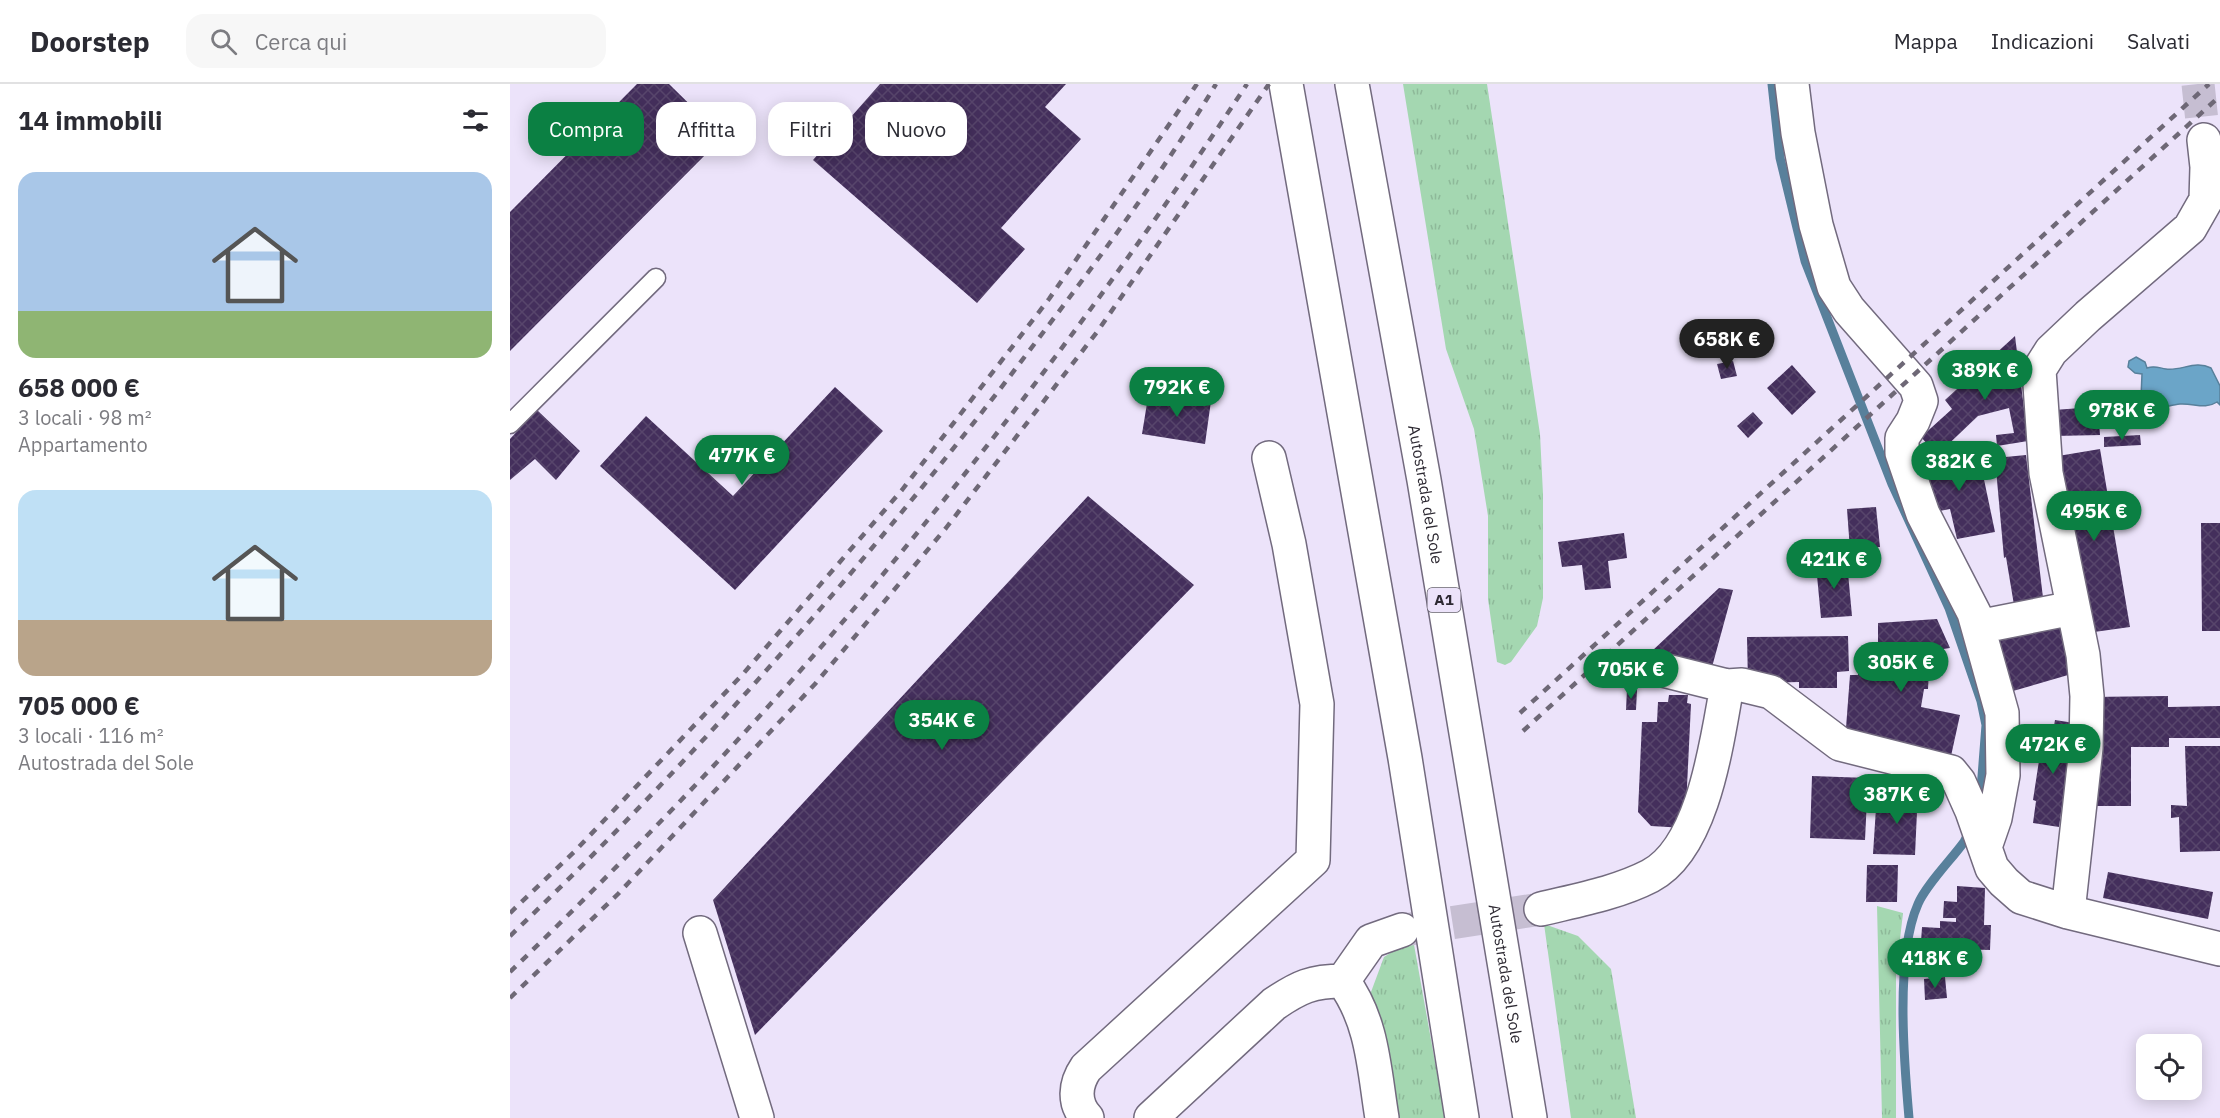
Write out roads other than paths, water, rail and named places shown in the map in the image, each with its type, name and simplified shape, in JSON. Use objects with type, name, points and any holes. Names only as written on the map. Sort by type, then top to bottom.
[{"type":"main road","points":[[1286,84],[1405,758],[1462,1118]]},
{"type":"main road","name":"Autostrada del Sole","points":[[1352,84],[1424,480],[1530,1118]]},
{"type":"main road","points":[[1792,84],[1798,133],[1816,225],[1834,287],[1849,310],[1916,386],[1921,401],[1902,438],[1902,453],[1923,514],[1974,613],[2002,713],[2003,775],[1995,818],[1980,832]]},
{"type":"main road","points":[[2068,912],[2086,748],[2087,696],[2083,655],[2046,473],[2039,370],[2051,351],[2190,228],[2206,200],[2207,167],[2204,140]]},
{"type":"main road","points":[[1087,1118],[1081,1112],[1076,1092],[1086,1068],[1312,860],[1317,704],[1289,544],[1269,458]]},
{"type":"main road","points":[[1978,627],[2073,608]]},
{"type":"main road","points":[[1659,669],[1727,686],[1742,685],[1771,692],[1840,744],[1951,772],[1959,782],[1992,868],[2021,897],[2068,912],[2220,949]]},
{"type":"main road","points":[[1541,909],[1653,875],[1673,856],[1685,838],[1707,790],[1727,686]]},
{"type":"main road","points":[[1343,981],[1371,941],[1402,930]]},
{"type":"main road","points":[[700,933],[757,1118]]},
{"type":"main road","points":[[1151,1118],[1274,1004],[1297,989],[1318,981],[1343,981]]},
{"type":"main road","points":[[1343,981],[1358,1002],[1366,1023],[1382,1118]]},
{"type":"lane","points":[[510,424],[656,278]]},
{"type":"water","points":[[2136,357],[2145,362],[2147,368],[2172,369],[2199,365],[2211,368],[2220,386],[2220,405],[2217,402],[2204,406],[2185,404],[2160,408],[2147,406],[2141,398],[2142,374],[2135,373],[2128,367],[2129,361]]},
{"type":"waterway","points":[[1772,84],[1780,158],[1805,261],[1892,484],[1949,608],[1981,701],[1986,725],[1980,802]]},
{"type":"waterway","points":[[1909,1118],[1903,1009],[1906,951],[1911,926],[1922,897],[1964,842],[1969,832]]},
{"type":"tunnel","points":[[2198,84],[2204,140]]},
{"type":"tunnel","points":[[1404,930],[1541,909]]},
{"type":"railway","points":[[510,913],[575,851],[743,674],[902,490],[1049,299],[1197,84]]},
{"type":"railway","points":[[510,936],[577,871],[706,736],[769,667],[890,526],[1007,380],[1089,271],[1142,198],[1216,84]]},
{"type":"railway","points":[[510,972],[621,862],[730,748],[800,671],[919,530],[1034,385],[1089,311],[1196,161],[1247,84]]},
{"type":"railway","points":[[510,998],[618,894],[815,684],[946,528],[1097,332],[1269,84]]},
{"type":"railway","points":[[1520,713],[2209,84]]},
{"type":"railway","points":[[1523,731],[2220,96]]}]
